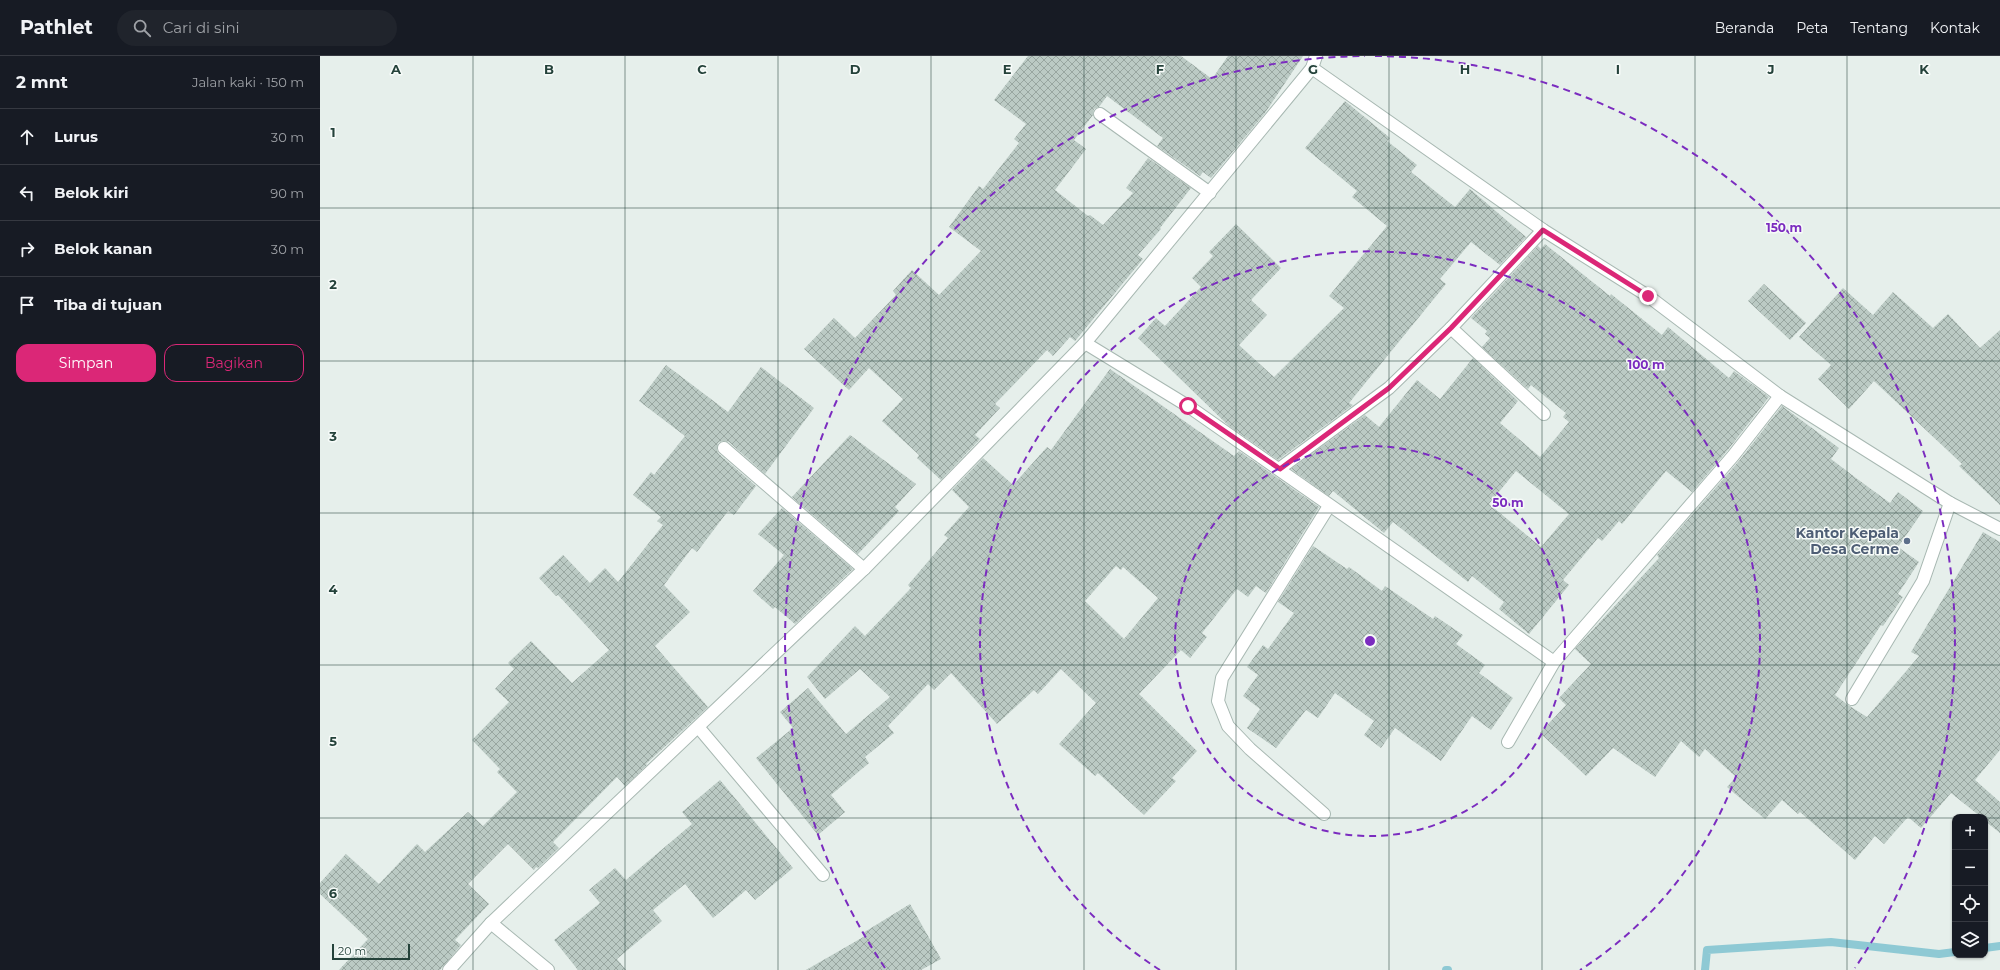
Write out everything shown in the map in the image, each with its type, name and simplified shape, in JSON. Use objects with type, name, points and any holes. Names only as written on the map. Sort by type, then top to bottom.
[{"type":"street","points":[[449,970],[491,923],[699,728],[864,570],[1086,343],[1312,68],[1316,56]]},
{"type":"street","points":[[1312,68],[1543,230],[1648,296],[1780,396],[1950,503],[1998,523]]},
{"type":"street","points":[[1100,114],[1210,193]]},
{"type":"street","points":[[1280,469],[1389,388],[1451,328],[1543,230]]},
{"type":"street","points":[[1451,328],[1544,414]]},
{"type":"street","points":[[1086,343],[1188,406],[1554,662]]},
{"type":"street","points":[[1508,742],[1554,662],[1733,456],[1780,396]]},
{"type":"street","points":[[724,448],[864,570]]},
{"type":"street","points":[[1852,699],[1922,581],[1950,503]]},
{"type":"street","points":[[1324,814],[1250,749],[1228,726],[1218,701],[1222,678],[1329,506]]},
{"type":"street","points":[[699,728],[823,875]]},
{"type":"street","points":[[491,923],[548,970]]},
{"type":"building","points":[[1028,56],[1181,56],[1212,79],[1228,56],[1303,56],[1265,113],[1211,178],[1203,172],[1200,176],[1157,146],[1163,138],[1107,96],[1099,107],[1094,109],[1093,115],[1074,140],[1086,149],[1055,190],[1088,216],[1090,215],[1103,225],[1133,193],[1126,188],[1148,158],[1191,188],[1160,228],[1161,229],[1138,255],[1143,259],[1075,341],[1070,337],[1053,356],[1047,350],[995,404],[1000,408],[975,435],[980,439],[941,480],[917,458],[919,455],[882,421],[903,399],[869,368],[849,390],[804,349],[834,318],[855,338],[896,295],[893,291],[912,270],[939,295],[981,251],[949,227],[979,186],[983,189],[1019,143],[1014,139],[1026,124],[994,100]]},
{"type":"building","points":[[1345,101],[1390,138],[1387,141],[1417,165],[1411,172],[1455,207],[1470,189],[1526,237],[1500,265],[1471,242],[1440,279],[1446,284],[1349,403],[1353,405],[1278,460],[1229,426],[1138,338],[1156,318],[1165,326],[1201,287],[1192,278],[1213,256],[1209,252],[1236,224],[1281,268],[1251,300],[1267,315],[1239,345],[1274,377],[1344,308],[1329,296],[1387,226],[1352,197],[1357,191],[1305,148]]},
{"type":"building","points":[[1545,244],[1662,335],[1668,327],[1729,378],[1734,371],[1769,397],[1727,451],[1692,492],[1666,471],[1622,524],[1619,521],[1602,541],[1598,538],[1563,580],[1569,585],[1529,634],[1499,609],[1504,602],[1472,576],[1468,582],[1393,522],[1384,533],[1333,491],[1329,496],[1291,469],[1365,415],[1379,427],[1417,380],[1440,399],[1473,358],[1518,401],[1500,423],[1540,457],[1569,422],[1563,417],[1566,413],[1531,385],[1528,389],[1482,347],[1490,338],[1485,334],[1487,331],[1471,318],[1538,246],[1541,249]],"holes":[[[1516,471],[1569,514],[1541,547],[1489,504]]]},
{"type":"building","points":[[1764,284],[1806,323],[1790,340],[1748,301]]},
{"type":"building","points":[[1843,288],[1873,315],[1893,292],[1933,328],[1948,314],[1980,348],[2000,330],[2000,505],[1959,466],[1962,464],[1874,381],[1849,409],[1818,379],[1831,365],[1799,337]]},
{"type":"building","points":[[666,365],[728,412],[761,367],[814,408],[765,474],[729,442],[722,441],[718,443],[717,450],[719,454],[756,486],[734,515],[728,511],[697,552],[692,548],[664,585],[690,612],[655,646],[708,707],[646,764],[647,765],[625,786],[617,777],[553,842],[559,848],[538,868],[536,867],[534,870],[508,844],[468,884],[489,904],[455,940],[461,945],[440,970],[339,970],[368,939],[320,894],[320,883],[346,854],[379,884],[417,844],[425,852],[468,812],[483,826],[517,792],[497,772],[500,769],[472,740],[509,702],[495,689],[514,669],[508,663],[531,641],[572,683],[609,650],[558,595],[556,596],[539,578],[563,555],[590,583],[605,568],[618,582],[663,525],[657,521],[661,517],[633,495],[651,472],[654,475],[685,436],[639,401]]},
{"type":"building","points":[[1110,369],[1234,456],[1239,451],[1319,507],[1266,593],[1256,586],[1248,597],[1237,589],[1202,633],[1207,637],[1190,658],[1181,650],[1139,694],[1197,751],[1172,778],[1176,781],[1144,815],[1098,773],[1095,776],[1059,744],[1096,703],[1061,669],[1038,694],[1034,690],[997,724],[951,673],[934,690],[928,684],[888,726],[894,733],[865,757],[869,763],[831,795],[845,812],[818,835],[756,758],[793,728],[780,712],[808,688],[846,734],[890,697],[860,669],[825,699],[807,677],[855,626],[865,636],[911,588],[908,585],[948,538],[944,535],[969,507],[952,490],[983,458],[1013,485],[1047,447],[1051,450]],"holes":[[[1116,566],[1121,570],[1123,567],[1158,598],[1124,639],[1085,601]]]},
{"type":"building","points":[[1782,406],[1839,448],[1831,459],[1856,478],[1890,503],[1898,492],[1923,511],[1898,547],[1919,562],[1898,594],[1903,597],[1883,626],[1881,625],[1835,695],[1867,717],[1919,656],[1911,652],[1983,532],[2000,542],[2000,750],[1975,780],[2000,802],[2000,833],[1988,823],[1988,814],[1977,814],[1951,793],[1921,828],[1908,817],[1884,844],[1875,836],[1855,860],[1800,812],[1798,814],[1782,800],[1765,819],[1727,787],[1736,777],[1705,749],[1699,757],[1681,741],[1655,777],[1613,748],[1586,776],[1540,733],[1566,705],[1559,698],[1591,664],[1575,649],[1659,558],[1657,555],[1739,461]]},
{"type":"building","points":[[850,435],[916,484],[895,507],[899,511],[858,554],[792,497]]},
{"type":"building","points":[[782,508],[853,569],[795,624],[775,607],[773,609],[753,591],[784,555],[758,534]]},
{"type":"building","points":[[1313,546],[1347,569],[1349,567],[1382,591],[1385,586],[1433,619],[1435,616],[1463,635],[1456,644],[1485,665],[1479,673],[1513,698],[1491,730],[1472,716],[1441,761],[1395,728],[1381,748],[1364,735],[1374,721],[1335,693],[1318,718],[1306,710],[1276,748],[1247,728],[1260,709],[1243,696],[1258,675],[1247,667],[1263,645],[1268,649],[1294,613],[1278,602]]},
{"type":"building","points":[[720,780],[793,868],[755,900],[746,890],[713,918],[685,884],[653,910],[662,921],[617,959],[626,970],[578,970],[554,940],[600,903],[589,890],[615,868],[626,880],[692,824],[682,812]]},
{"type":"building","points":[[910,904],[941,959],[921,970],[806,970],[865,936],[863,933]]},
{"type":"waterway","points":[[1705,970],[1707,950],[1831,942],[1939,954],[1952,952]]},
{"type":"waterway","points":[[1988,948],[2000,946]]},
{"type":"place","name":"Kantor Kepala Desa Cerme","points":[[1907,541]]},
{"type":"route","points":[[1188,406],[1280,469],[1389,388],[1451,328],[1543,230],[1648,296]]}]
